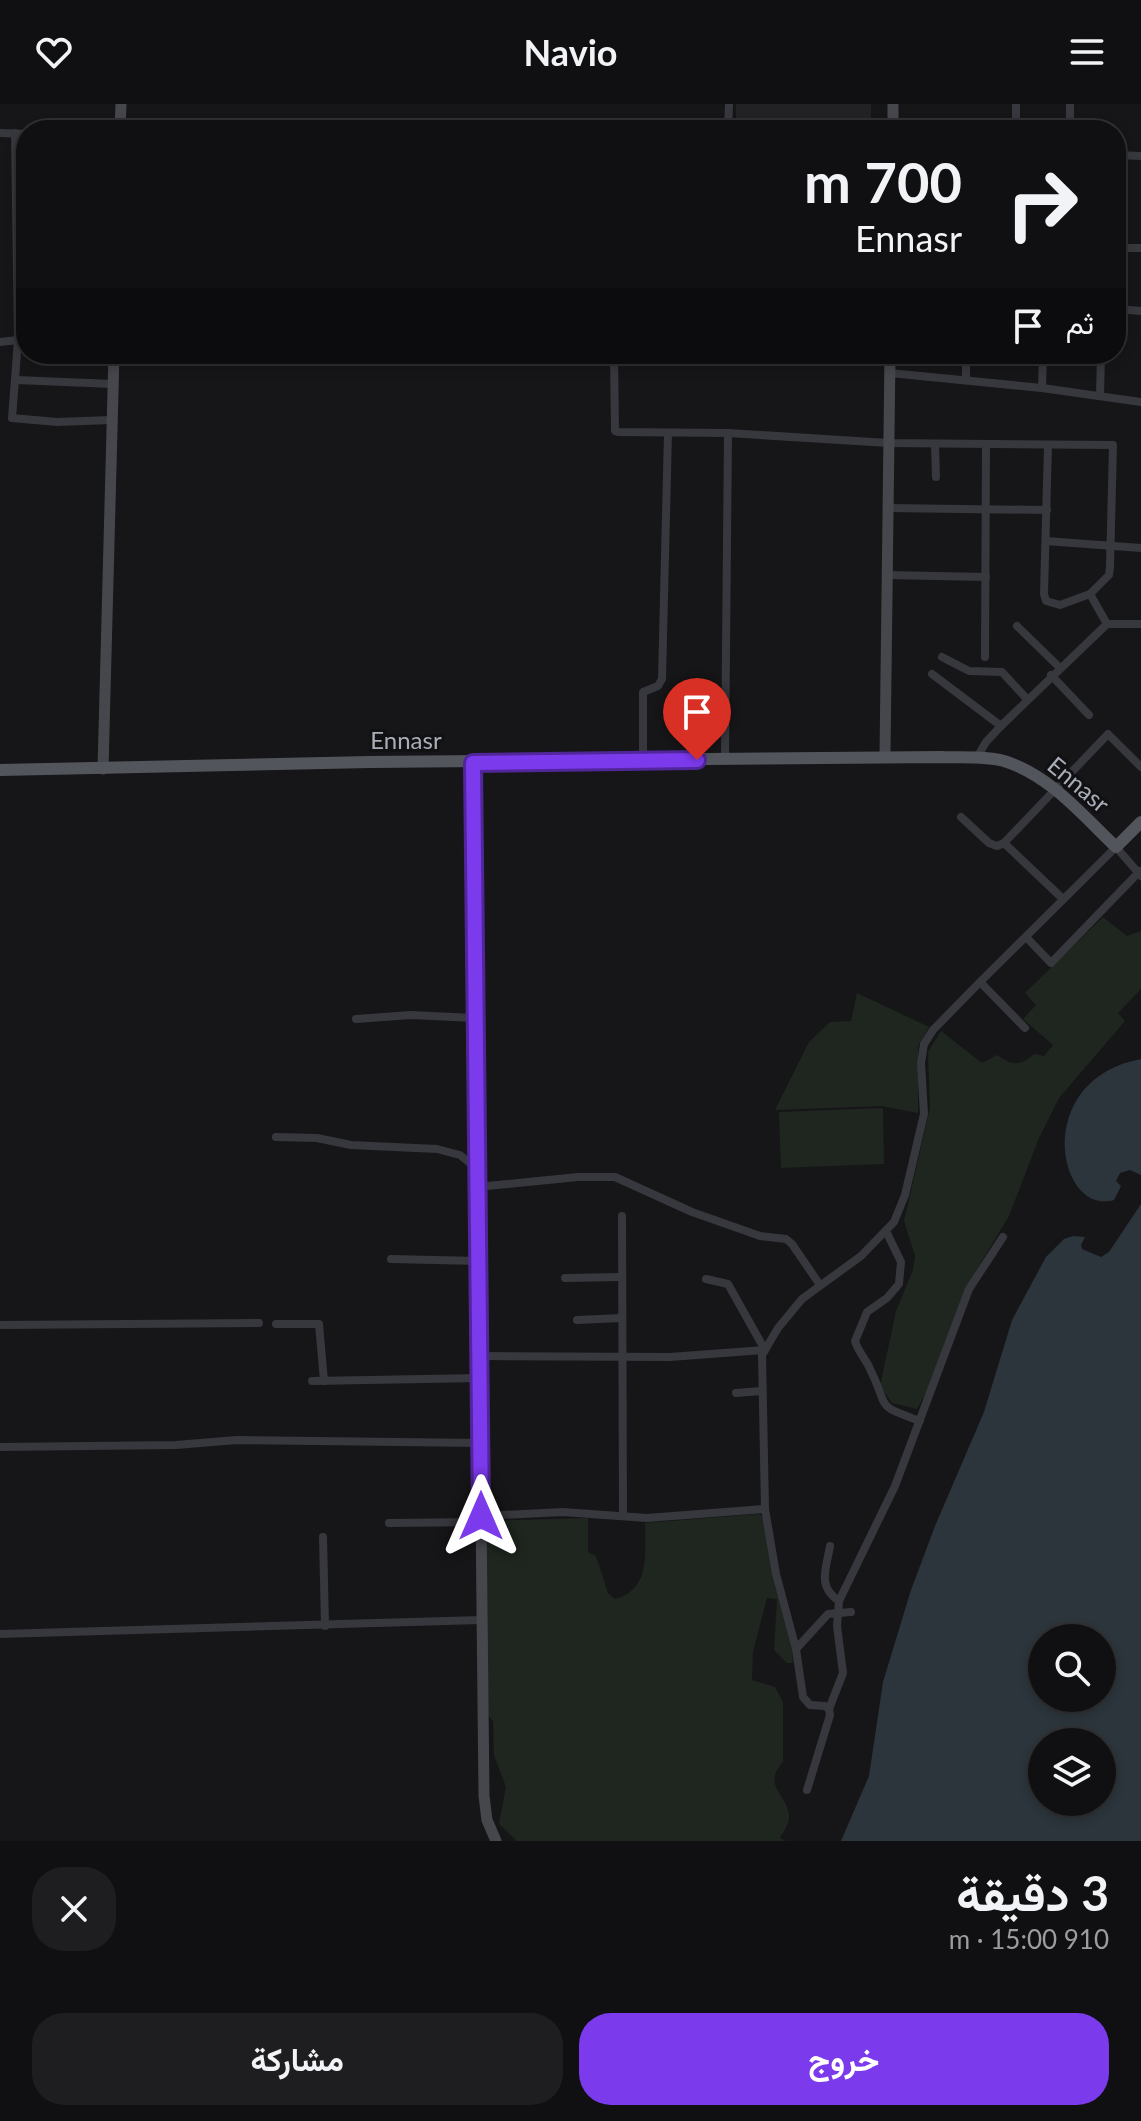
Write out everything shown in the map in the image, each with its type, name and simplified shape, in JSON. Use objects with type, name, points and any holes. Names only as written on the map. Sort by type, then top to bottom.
[{"type":"main road","name":"Ennasr","points":[[0,770],[885,756],[1002,760],[1028,771],[1056,790],[1116,847]]},
{"type":"main road","points":[[1116,847],[1141,822]]},
{"type":"street","points":[[0,133],[15,133],[16,162]]},
{"type":"street","points":[[18,364],[12,418],[57,422],[111,420]]},
{"type":"street","points":[[103,769],[114,364]]},
{"type":"street","points":[[614,364],[615,431],[728,433],[888,443],[1113,445],[1109,575],[1090,594],[1060,605],[1046,601],[1044,594],[1048,445]]},
{"type":"street","points":[[885,756],[890,364]]},
{"type":"street","points":[[899,364],[966,379],[1141,402]]},
{"type":"street","points":[[966,364],[966,379]]},
{"type":"street","points":[[1042,388],[1043,364]]},
{"type":"street","points":[[1100,396],[1101,364]]},
{"type":"street","points":[[16,380],[113,384]]},
{"type":"street","points":[[643,761],[643,692],[658,686],[662,679],[668,433]]},
{"type":"street","points":[[725,759],[728,433]]},
{"type":"street","points":[[935,444],[936,477]]},
{"type":"street","points":[[985,657],[986,444]]},
{"type":"street","points":[[887,508],[1047,510]]},
{"type":"street","points":[[1046,541],[1141,548]]},
{"type":"street","points":[[886,575],[986,577]]},
{"type":"street","points":[[1090,594],[1107,624]]},
{"type":"street","points":[[975,759],[986,742],[1027,699],[1107,624],[1141,624]]},
{"type":"street","points":[[1017,626],[1059,667]]},
{"type":"street","points":[[942,657],[969,671],[1002,672],[1027,699]]},
{"type":"street","points":[[932,674],[1001,726]]},
{"type":"street","points":[[1051,675],[1089,715]]},
{"type":"street","points":[[961,817],[989,843],[997,846],[1004,843],[1108,734],[1141,767]]},
{"type":"street","points":[[473,763],[484,1796],[487,1820],[496,1841]]},
{"type":"street","points":[[1004,843],[1063,899]]},
{"type":"street","points":[[829,1709],[805,1702],[796,1649],[776,1574],[765,1509],[761,1361],[790,1314],[820,1285],[861,1256],[894,1222],[905,1195],[920,1136],[924,1114],[921,1063],[924,1044],[933,1030],[1063,899],[1116,847],[1140,873],[1051,963],[1026,937]]},
{"type":"street","points":[[980,982],[1025,1028]]},
{"type":"street","points":[[356,1019],[411,1015],[474,1018]]},
{"type":"street","points":[[276,1137],[317,1138],[351,1145],[437,1149],[460,1155],[476,1168]]},
{"type":"street","points":[[477,1187],[578,1177],[615,1177],[692,1212],[760,1236],[786,1239],[820,1285]]},
{"type":"street","points":[[622,1216],[623,1516]]},
{"type":"street","points":[[886,1231],[901,1262],[899,1284],[887,1298],[867,1312],[855,1341],[887,1409],[920,1421]]},
{"type":"street","points":[[807,1790],[830,1715],[829,1709],[843,1673],[837,1612],[839,1601],[895,1486],[969,1289],[1003,1237]]},
{"type":"street","points":[[391,1259],[478,1261]]},
{"type":"street","points":[[565,1278],[622,1277]]},
{"type":"street","points":[[706,1279],[728,1284],[765,1350]]},
{"type":"street","points":[[577,1320],[622,1318]]},
{"type":"street","points":[[0,1325],[259,1323]]},
{"type":"street","points":[[276,1324],[319,1324],[324,1381]]},
{"type":"street","points":[[481,1356],[623,1357],[765,1350]]},
{"type":"street","points":[[312,1381],[480,1378]]},
{"type":"street","points":[[736,1393],[761,1391]]},
{"type":"street","points":[[0,1447],[176,1445],[237,1440],[481,1443]]},
{"type":"street","points":[[389,1523],[563,1512],[647,1518],[765,1509]]},
{"type":"street","points":[[323,1537],[325,1626]]},
{"type":"street","points":[[830,1546],[826,1587],[828,1593],[839,1601]]},
{"type":"street","points":[[796,1649],[828,1614],[851,1612]]},
{"type":"street","points":[[0,1634],[481,1620]]},
{"type":"shaded area","points":[[736,104],[871,104],[871,120],[736,120]]},
{"type":"shaded area","points":[[1103,917],[1127,936],[1141,931],[1141,989],[1118,1013],[1125,1021],[1059,1098],[1039,1138],[1009,1216],[974,1274],[929,1388],[917,1409],[892,1403],[880,1386],[896,1311],[913,1270],[915,1256],[904,1221],[930,1108],[928,1052],[941,1031],[982,1063],[997,1055],[1016,1063],[1034,1054],[1044,1056],[1053,1045],[1023,1019],[1036,1005],[1025,993]]},
{"type":"shaded area","points":[[857,993],[929,1027],[918,1046],[918,1113],[881,1106],[775,1110],[809,1042],[830,1022],[851,1021]]},
{"type":"shaded area","points":[[1141,1059],[1141,1175],[1130,1170],[1120,1173],[1116,1181],[1121,1186],[1114,1200],[1095,1200],[1079,1188],[1069,1168],[1065,1144],[1069,1117],[1082,1092],[1106,1072]]},
{"type":"shaded area","points":[[883,1108],[884,1164],[781,1168],[779,1112]]},
{"type":"shaded area","points":[[1141,1204],[1141,1841],[841,1841],[869,1776],[883,1682],[911,1590],[984,1412],[1012,1320],[1046,1257],[1064,1239],[1085,1237],[1082,1249],[1101,1257],[1109,1252]]},
{"type":"shaded area","points":[[758,1514],[766,1531],[772,1574],[793,1663],[787,1663],[774,1650],[777,1599],[767,1598],[753,1652],[752,1680],[775,1687],[783,1702],[783,1762],[777,1770],[775,1783],[789,1814],[788,1824],[780,1838],[786,1841],[517,1841],[499,1824],[506,1787],[494,1755],[493,1721],[486,1713],[486,1521],[588,1518],[588,1552],[596,1556],[608,1593],[615,1599],[627,1594],[640,1579],[645,1557],[645,1523]]},
{"type":"route","points":[[481,1516],[473,763],[697,760]]}]
